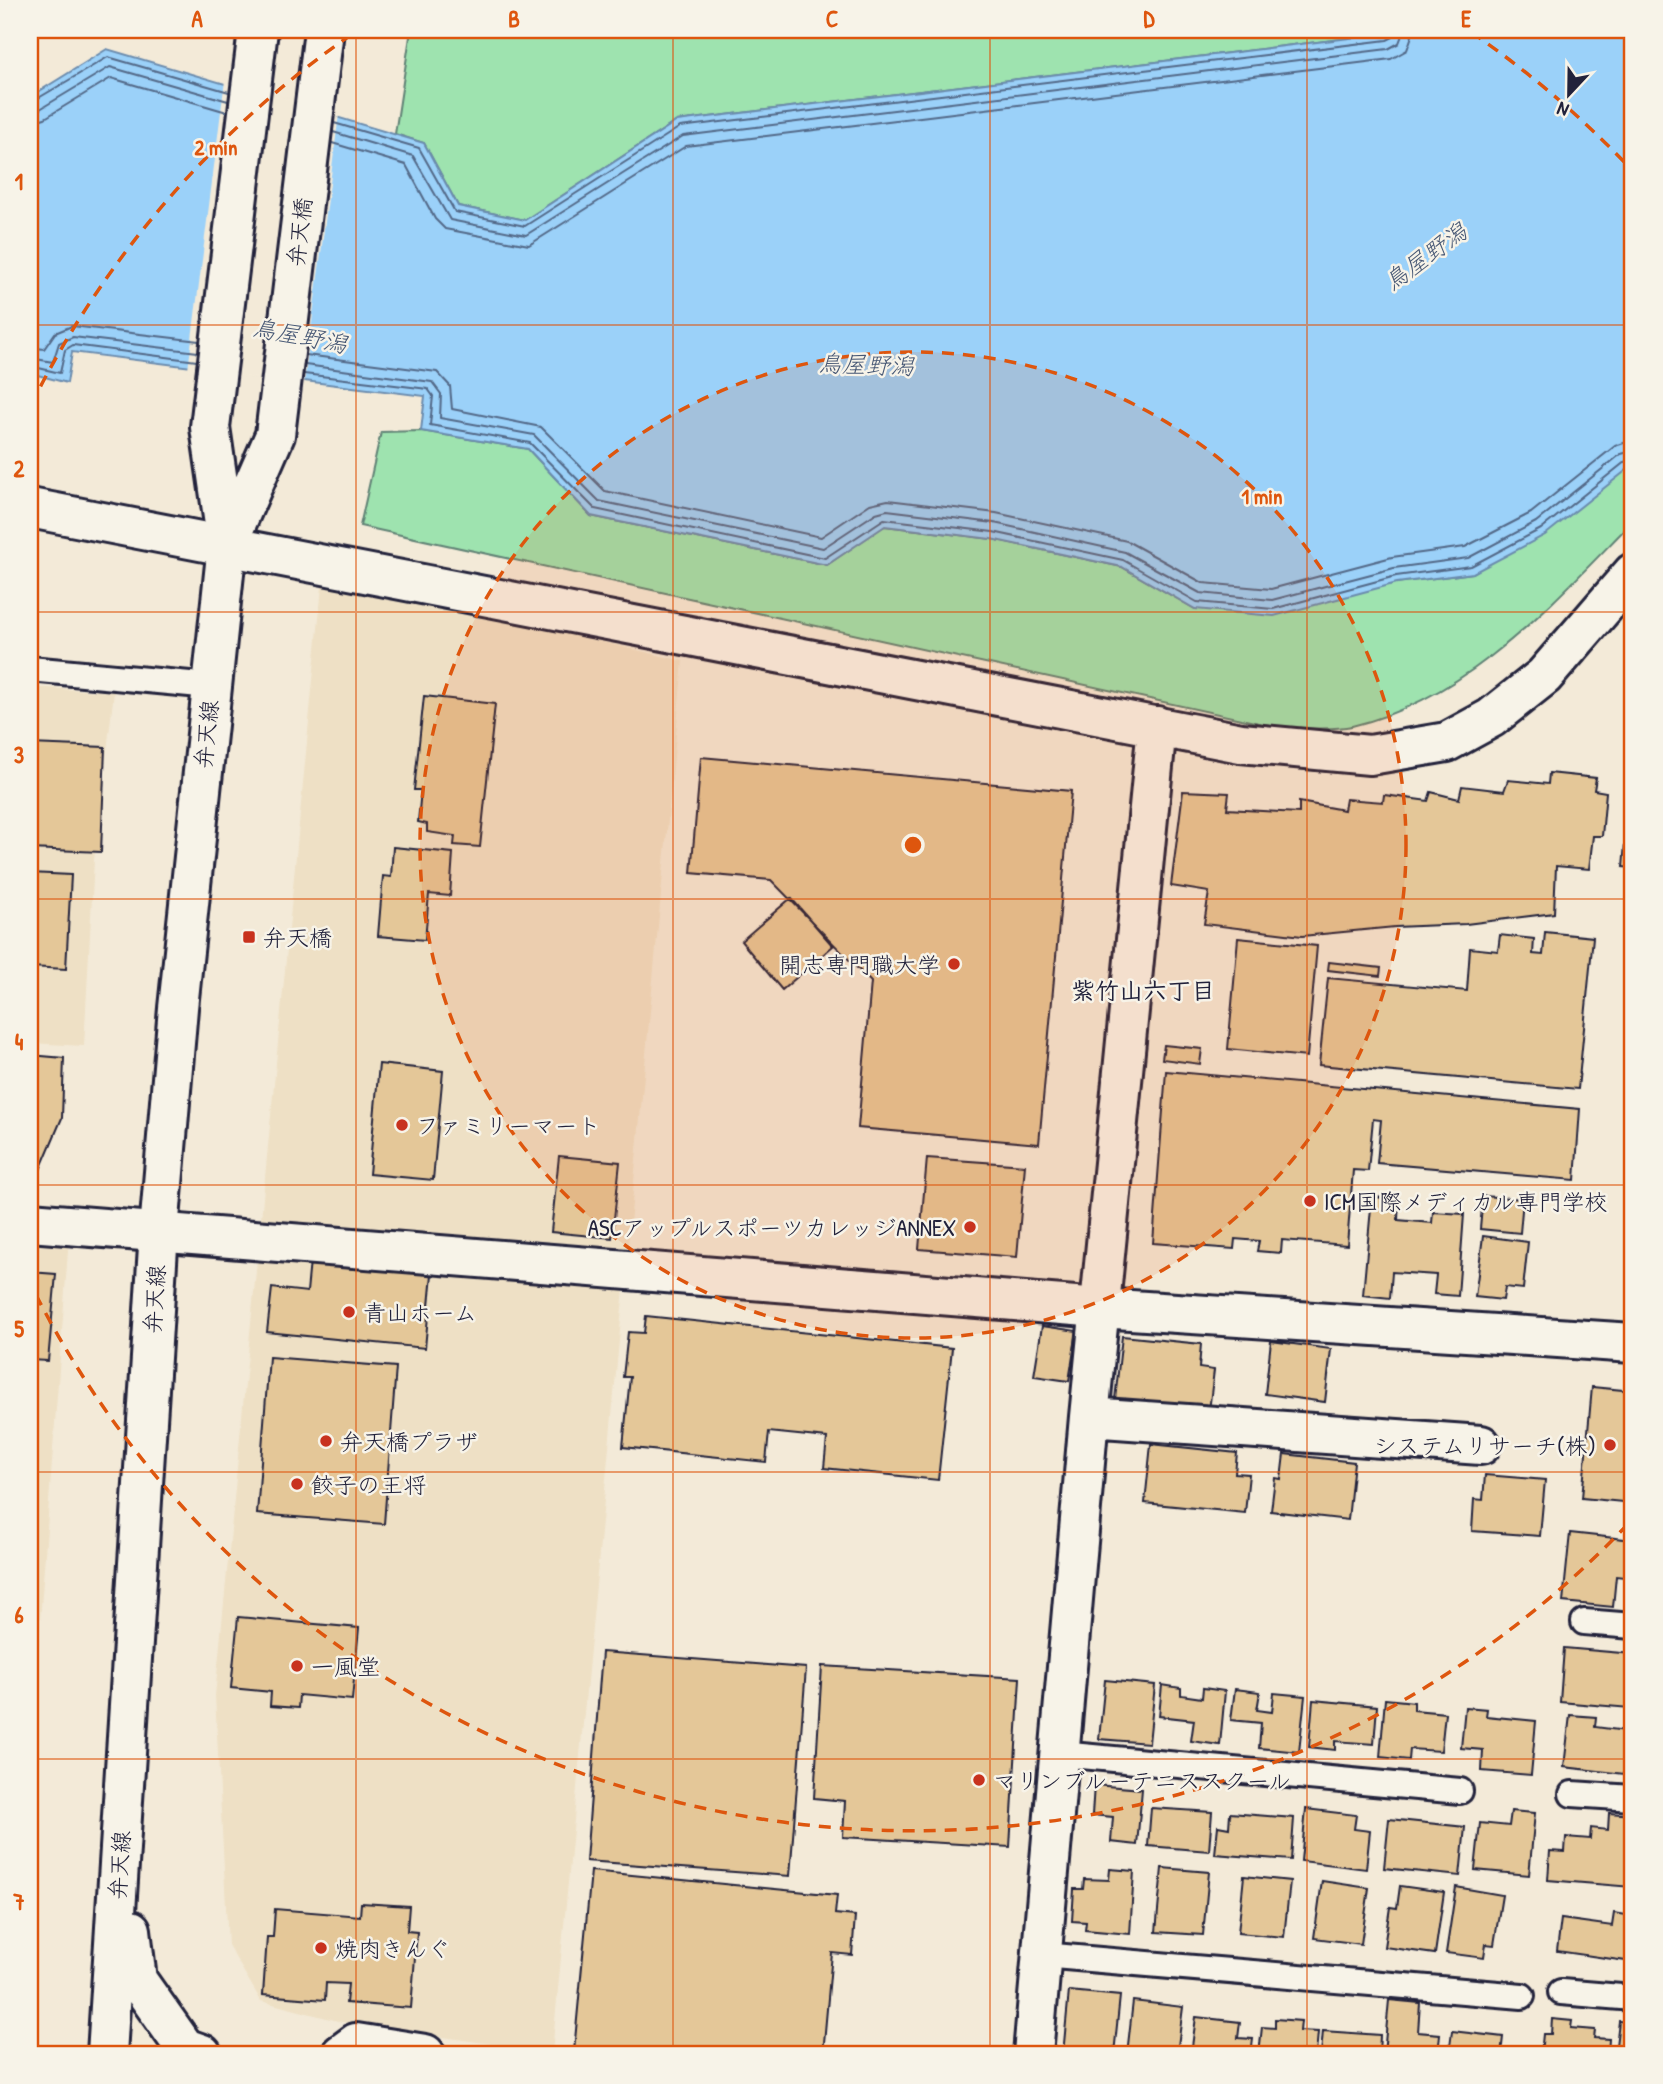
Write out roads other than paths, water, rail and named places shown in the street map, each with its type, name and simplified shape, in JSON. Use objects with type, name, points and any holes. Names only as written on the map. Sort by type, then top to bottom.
[{"type":"street","points":[[228,545],[210,427],[258,30]]},
{"type":"street","name":"弁天橋","points":[[228,545],[275,435],[324,30]]},
{"type":"street","points":[[30,508],[1241,743],[1370,755],[1447,742],[1491,718],[1544,676],[1633,573]]},
{"type":"street","name":"弁天線","points":[[107,2054],[159,1231],[211,686],[228,545]]},
{"type":"street","points":[[1033,2054],[1089,1417],[1157,726]]},
{"type":"street","points":[[30,1222],[1100,1308],[1633,1343]]},
{"type":"street","points":[[1089,1417],[1482,1445]]},
{"type":"street","points":[[121,1834],[137,1980],[185,2048],[202,2054]]},
{"type":"street","points":[[341,2054],[356,2043],[425,2054]]},
{"type":"lane","points":[[30,669],[211,686]]},
{"type":"lane","points":[[1584,1622],[1633,1626]]},
{"type":"lane","points":[[1060,1754],[1460,1791]]},
{"type":"lane","points":[[1572,1794],[1633,1798]]},
{"type":"lane","points":[[1042,1955],[1522,1996]]},
{"type":"lane","points":[[1561,1992],[1633,1998]]},
{"type":"water","name":"鳥屋野潟","points":[[1415,30],[1633,30],[1633,465],[1545,535],[1473,573],[1397,583],[1274,616],[1195,609],[1122,567],[991,539],[885,526],[827,565],[591,516],[528,449],[421,431],[425,396],[72,352],[67,383],[30,373],[30,97],[107,49],[424,143],[458,206],[525,220],[677,121]]},
{"type":"place","name":"弁天橋","points":[[249,937]]},
{"type":"place","name":"開志専門職大学","points":[[954,964]]},
{"type":"place","name":"ファミリーマート","points":[[402,1125]]},
{"type":"place","name":"ICM国際メディカル専門学校","points":[[1310,1201]]},
{"type":"place","name":"ASCアップルスポーツカレッジANNEX","points":[[970,1227]]},
{"type":"place","name":"青山ホーム","points":[[349,1312]]},
{"type":"place","name":"弁天橋プラザ","points":[[326,1441]]},
{"type":"place","name":"システムリサーチ(株)","points":[[1610,1445]]},
{"type":"place","name":"餃子の王将","points":[[297,1484]]},
{"type":"place","name":"一風堂","points":[[297,1666]]},
{"type":"place","name":"マリンブルーテニススクール","points":[[979,1780]]},
{"type":"place","name":"焼肉きんぐ","points":[[321,1948]]},
{"type":"district","name":"紫竹山六丁目","points":[[1143,990]]}]
